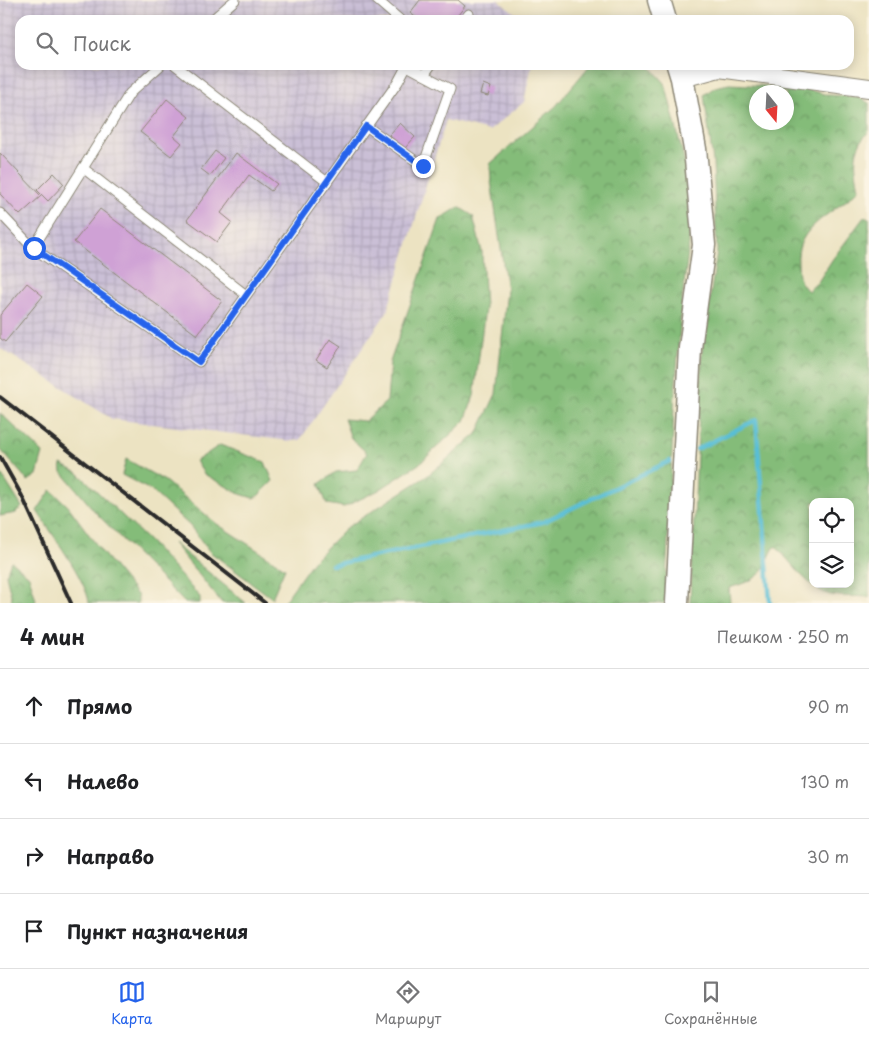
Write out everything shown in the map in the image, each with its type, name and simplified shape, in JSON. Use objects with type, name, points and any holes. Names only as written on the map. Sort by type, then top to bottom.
[{"type":"street","points":[[659,0],[664,15]]},
{"type":"street","points":[[677,603],[690,348],[704,245],[695,149],[680,72],[700,70]]},
{"type":"street","points":[[734,70],[869,88]]},
{"type":"lane","points":[[218,15],[235,0]]},
{"type":"lane","points":[[377,0],[394,15]]},
{"type":"lane","points":[[34,248],[130,93],[155,70]]},
{"type":"lane","points":[[181,70],[327,182]]},
{"type":"lane","points":[[0,213],[34,248],[199,362],[405,70]]},
{"type":"lane","points":[[366,126],[423,166],[450,89],[415,70]]},
{"type":"lane","points":[[424,75],[428,70]]},
{"type":"lane","points":[[83,168],[246,295]]},
{"type":"shaded area","points":[[0,0],[498,0],[518,15],[15,15],[15,70],[531,70],[524,102],[489,131],[446,120],[387,312],[300,440],[290,441],[112,419],[0,348]]},
{"type":"green space","points":[[586,70],[653,70],[665,83],[689,179],[689,244],[682,301],[674,408],[665,603],[283,603],[313,561],[346,528],[427,476],[477,434],[496,394],[507,290],[490,164],[556,106]]},
{"type":"green space","points":[[729,84],[749,85],[749,130],[794,130],[794,88],[828,95],[857,97],[869,103],[869,131],[859,145],[856,158],[859,189],[810,229],[803,239],[799,251],[798,264],[802,285],[808,291],[818,282],[864,217],[869,218],[869,598],[835,596],[816,588],[854,588],[854,498],[809,498],[809,582],[775,546],[758,576],[729,588],[730,603],[690,603],[702,352],[717,251],[713,162],[704,95],[715,87]]},
{"type":"green space","points":[[459,207],[473,216],[482,252],[485,308],[474,396],[465,421],[419,464],[379,490],[344,507],[327,504],[319,484],[336,472],[357,470],[367,453],[351,438],[344,419],[365,421],[387,401],[390,362],[440,219]]},
{"type":"green space","points":[[0,413],[43,453],[37,475],[28,481],[0,449]]},
{"type":"green space","points":[[220,445],[265,462],[273,481],[258,496],[253,498],[240,494],[204,474],[196,461]]},
{"type":"green space","points":[[126,459],[165,481],[217,524],[285,568],[272,598],[210,552],[190,526],[152,491],[122,475]]},
{"type":"green space","points":[[61,464],[78,473],[150,542],[200,597],[200,603],[185,603],[175,593],[97,514],[62,472]]},
{"type":"green space","points":[[0,472],[22,507],[16,513],[0,516]]},
{"type":"green space","points":[[51,490],[68,506],[101,551],[138,596],[138,603],[89,603],[87,594],[75,569],[37,511]]},
{"type":"green space","points":[[173,543],[246,603],[222,603]]},
{"type":"green space","points":[[11,561],[29,576],[36,600],[35,603],[10,603],[12,599],[6,575]]},
{"type":"building","points":[[420,0],[458,0],[465,6],[458,15],[413,15],[410,13]]},
{"type":"building","points":[[483,84],[491,87],[488,96],[480,94]]},
{"type":"building","points":[[167,99],[189,117],[174,136],[182,143],[171,156],[140,132]]},
{"type":"building","points":[[400,123],[415,137],[404,149],[389,135]]},
{"type":"building","points":[[215,151],[224,158],[210,176],[201,169]]},
{"type":"building","points":[[0,153],[41,196],[20,215],[0,194]]},
{"type":"building","points":[[236,153],[277,184],[271,191],[249,175],[221,213],[232,222],[217,242],[187,220]]},
{"type":"building","points":[[54,173],[64,184],[48,201],[37,190]]},
{"type":"building","points":[[100,209],[222,301],[197,335],[74,242]]},
{"type":"building","points":[[27,283],[43,296],[5,342],[0,338],[0,315]]},
{"type":"building","points":[[330,339],[341,346],[327,367],[316,360]]},
{"type":"waterway","points":[[697,449],[756,420],[770,603]]},
{"type":"waterway","points":[[332,565],[543,522],[670,461]]},
{"type":"railway","points":[[0,397],[265,603]]},
{"type":"railway","points":[[0,457],[22,496],[71,603]]},
{"type":"route","points":[[34,248],[199,362],[366,126],[423,166]]}]
